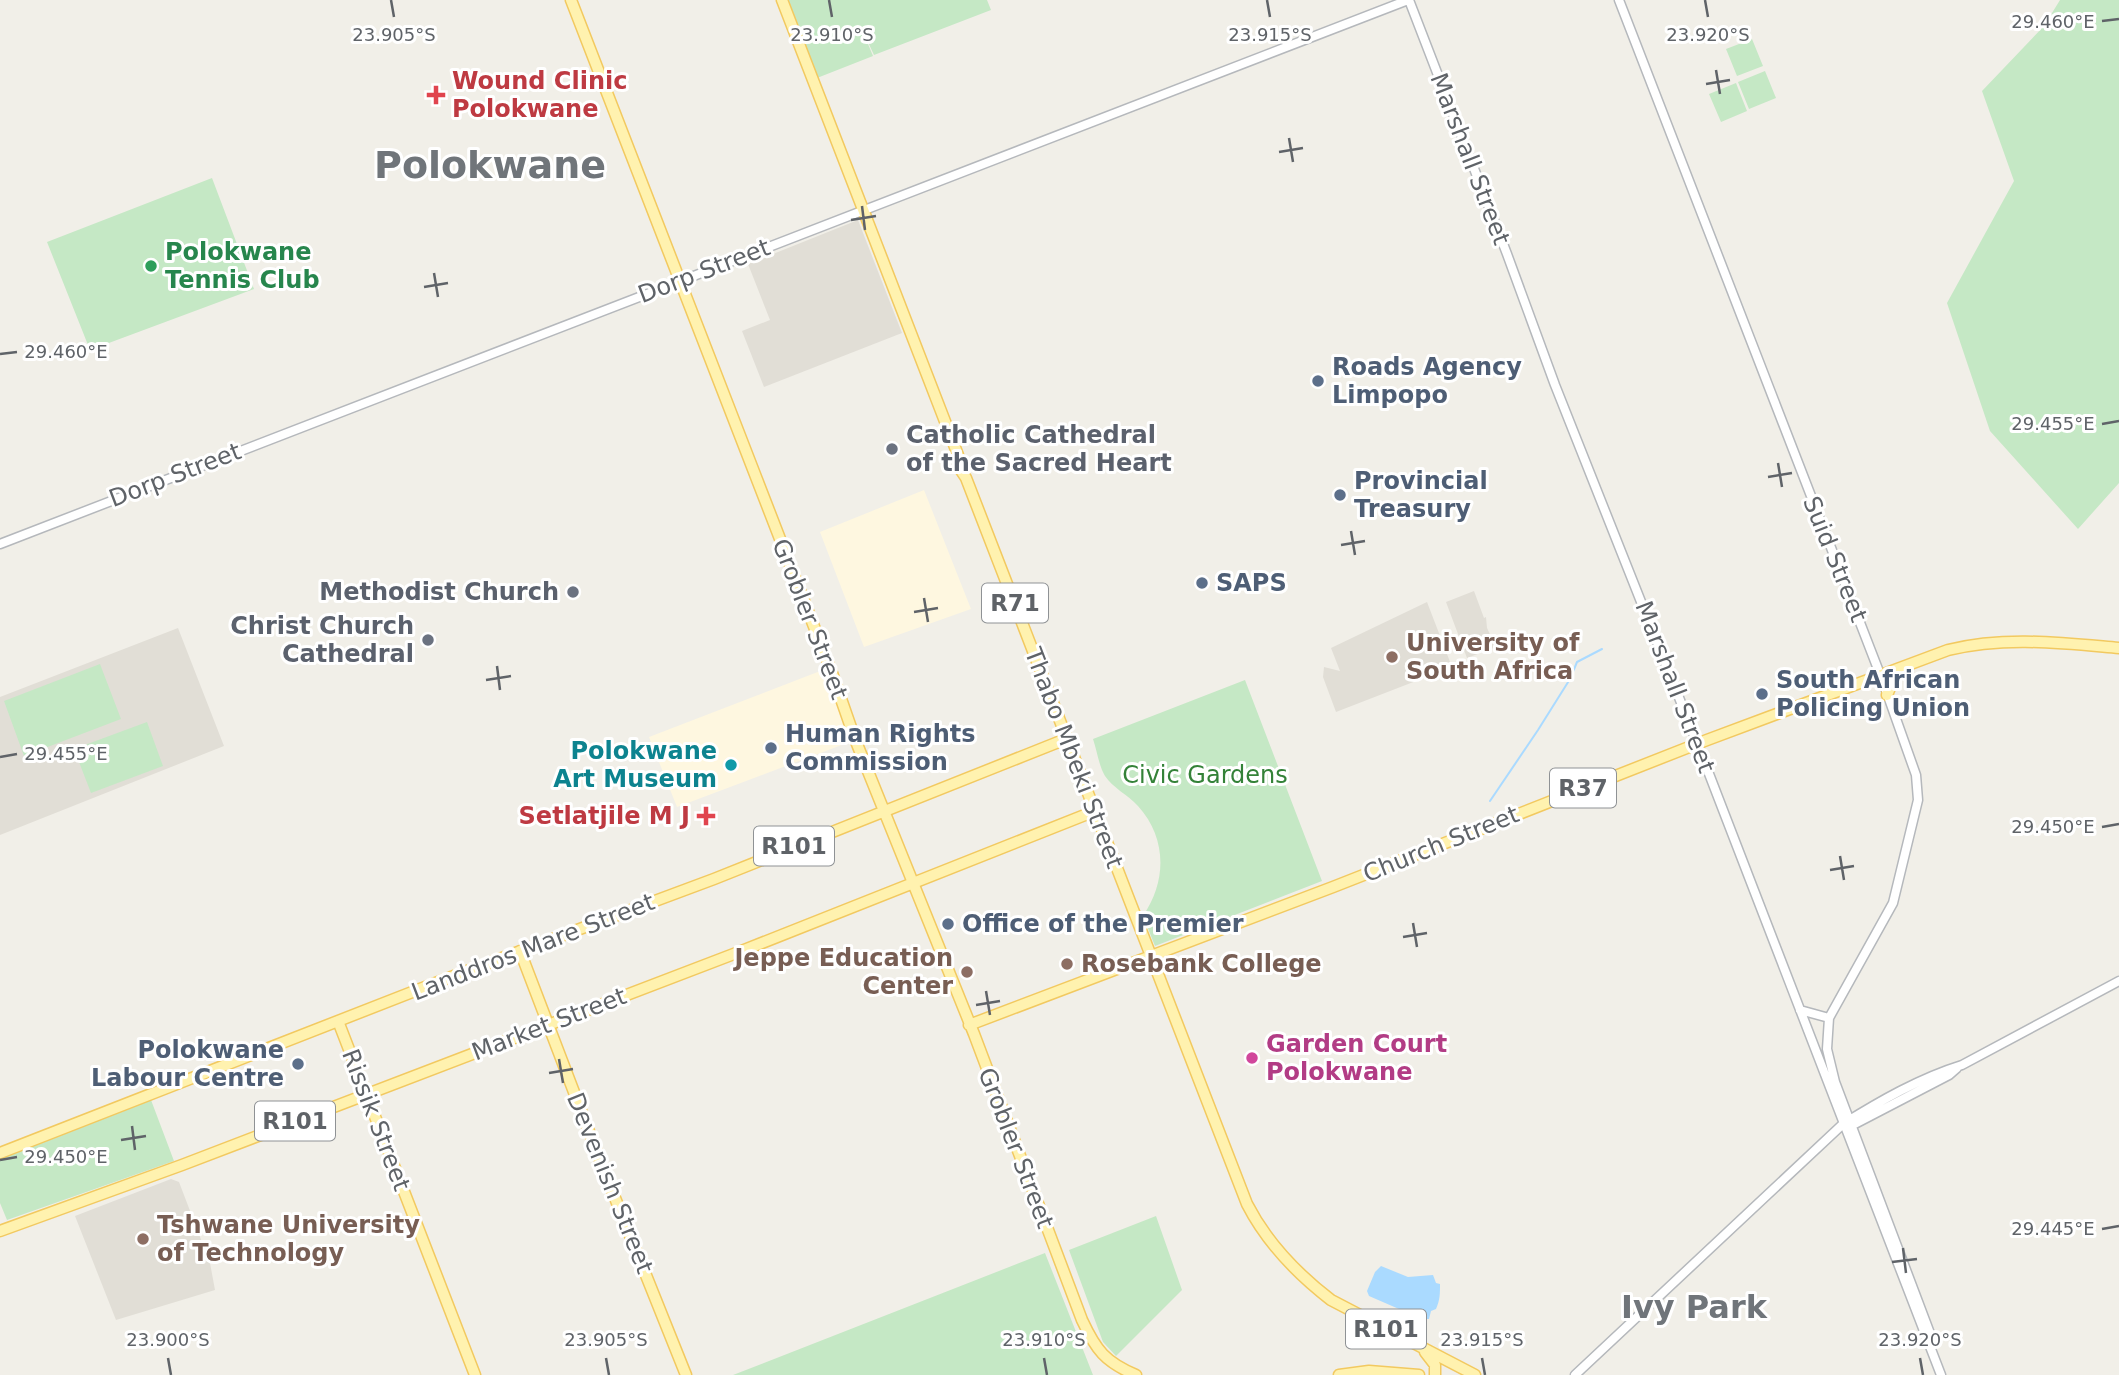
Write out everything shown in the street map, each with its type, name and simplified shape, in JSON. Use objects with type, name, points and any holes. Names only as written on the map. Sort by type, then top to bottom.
[{"type":"main road","name":"Grobler Street","points":[[571,0],[832,673],[855,739],[914,883],[1086,1329],[1108,1361],[1136,1375]]},
{"type":"main road","name":"Thabo Mbeki Street","points":[[782,0],[958,455],[960,468],[1242,1194],[1256,1221],[1301,1276],[1346,1309],[1475,1375]]},
{"type":"main road","name":"Church Street","points":[[969,1025],[1948,650],[2017,640],[2119,648]]},
{"type":"main road","points":[[1887,695],[1894,678],[1906,664]]},
{"type":"main road","name":"Landdros Mare Street","points":[[0,1153],[520,951],[714,879],[1066,739]]},
{"type":"main road","name":"Market Street","points":[[0,1231],[182,1165],[739,952],[1095,811]]},
{"type":"main road","name":"Devenish Street","points":[[520,951],[686,1375]]},
{"type":"main road","name":"Rissik Street","points":[[338,1021],[475,1375]]},
{"type":"main road","points":[[1420,1346],[1434,1362],[1435,1375]]},
{"type":"main road","name":"R101","points":[[1339,1375],[1369,1371],[1419,1375]]},
{"type":"street","name":"Dorp Street","points":[[0,544],[1409,0]]},
{"type":"street","name":"Marshall Street","points":[[1409,0],[1555,385],[1698,744],[1941,1375]]},
{"type":"street","name":"Suid Street","points":[[1619,0],[1880,674],[1916,775],[1917,807],[1893,903],[1829,1018],[1827,1049],[1845,1126]]},
{"type":"street","points":[[1569,1375],[1577,1373],[1845,1126],[1947,1069],[1962,1065],[2119,981]]},
{"type":"street","points":[[1800,1010],[1829,1018]]},
{"type":"street","name":"Marshall Street","points":[[1845,1126],[1946,1375]]},
{"type":"shaded area","points":[[858,220],[902,333],[764,387],[742,331],[770,320],[748,264]]},
{"type":"shaded area","points":[[924,490],[971,609],[864,647],[820,532]]},
{"type":"shaded area","name":"University of South Africa","points":[[1474,591],[1496,647],[1467,658],[1446,602]]},
{"type":"shaded area","name":"University of South Africa","points":[[1427,602],[1452,667],[1336,712],[1323,677],[1324,667],[1340,671],[1331,648]]},
{"type":"shaded area","points":[[178,628],[224,746],[0,835],[0,697]]},
{"type":"shaded area","points":[[828,668],[855,740],[677,807],[649,737]]},
{"type":"shaded area","name":"Tshwane University of Technology","points":[[171,1179],[179,1182],[210,1263],[215,1290],[116,1320],[75,1216]]},
{"type":"green space","points":[[787,0],[987,0],[991,10],[874,55],[861,27],[873,56],[817,78]]},
{"type":"green space","points":[[2060,0],[2119,0],[2119,483],[2078,529],[1990,431],[1947,303],[2014,181],[1982,91],[2044,26]]},
{"type":"green space","points":[[1752,39],[1763,66],[1737,76],[1726,49]]},
{"type":"green space","points":[[1765,71],[1776,98],[1749,109],[1738,82]]},
{"type":"green space","points":[[1736,83],[1747,111],[1721,122],[1709,94]]},
{"type":"green space","name":"Polokwane Tennis Club","points":[[212,178],[254,289],[90,350],[47,242]]},
{"type":"green space","points":[[100,664],[121,719],[24,756],[4,701]]},
{"type":"green space","name":"Civic Gardens","points":[[1245,680],[1322,881],[1155,946],[1143,916],[1151,903],[1160,874],[1159,846],[1148,818],[1105,776],[1093,739]]},
{"type":"green space","points":[[147,722],[163,766],[91,793],[74,749]]},
{"type":"green space","points":[[151,1100],[174,1161],[7,1220],[0,1203],[0,1158]]},
{"type":"green space","points":[[1156,1216],[1182,1290],[1116,1356],[1103,1342],[1069,1250]]},
{"type":"green space","points":[[1045,1253],[1093,1375],[733,1375]]},
{"type":"water","points":[[1381,1266],[1408,1277],[1433,1275],[1436,1283],[1440,1284],[1440,1294],[1436,1309],[1431,1311],[1429,1319],[1422,1319],[1369,1296],[1367,1291],[1375,1272]]},
{"type":"waterway","points":[[1490,801],[1570,679],[1577,662],[1602,649]]},
{"type":"place","name":"Wound Clinic Polokwane","points":[[436,95]]},
{"type":"place","name":"Polokwane Tennis Club","points":[[151,266]]},
{"type":"place","name":"Roads Agency Limpopo","points":[[1318,381]]},
{"type":"place","name":"Catholic Cathedral of the Sacred Heart","points":[[892,449]]},
{"type":"place","name":"Provincial Treasury","points":[[1340,495]]},
{"type":"place","name":"SAPS","points":[[1202,583]]},
{"type":"place","name":"Methodist Church","points":[[573,592]]},
{"type":"place","name":"Christ Church Cathedral","points":[[428,640]]},
{"type":"place","name":"University of South Africa","points":[[1392,657]]},
{"type":"place","name":"South African Policing Union","points":[[1762,694]]},
{"type":"place","name":"Human Rights Commission","points":[[771,748]]},
{"type":"place","name":"Polokwane Art Museum","points":[[731,765]]},
{"type":"place","name":"Setlatjile M J","points":[[706,816]]},
{"type":"place","name":"Office of the Premier","points":[[948,924]]},
{"type":"place","name":"Rosebank College","points":[[1067,964]]},
{"type":"place","name":"Jeppe Education Center","points":[[967,972]]},
{"type":"place","name":"Garden Court Polokwane","points":[[1252,1058]]},
{"type":"place","name":"Polokwane Labour Centre","points":[[298,1064]]},
{"type":"place","name":"Tshwane University of Technology","points":[[143,1239]]},
{"type":"district","name":"Polokwane","points":[[490,165]]},
{"type":"district","name":"Ivy Park","points":[[1694,1307]]}]
